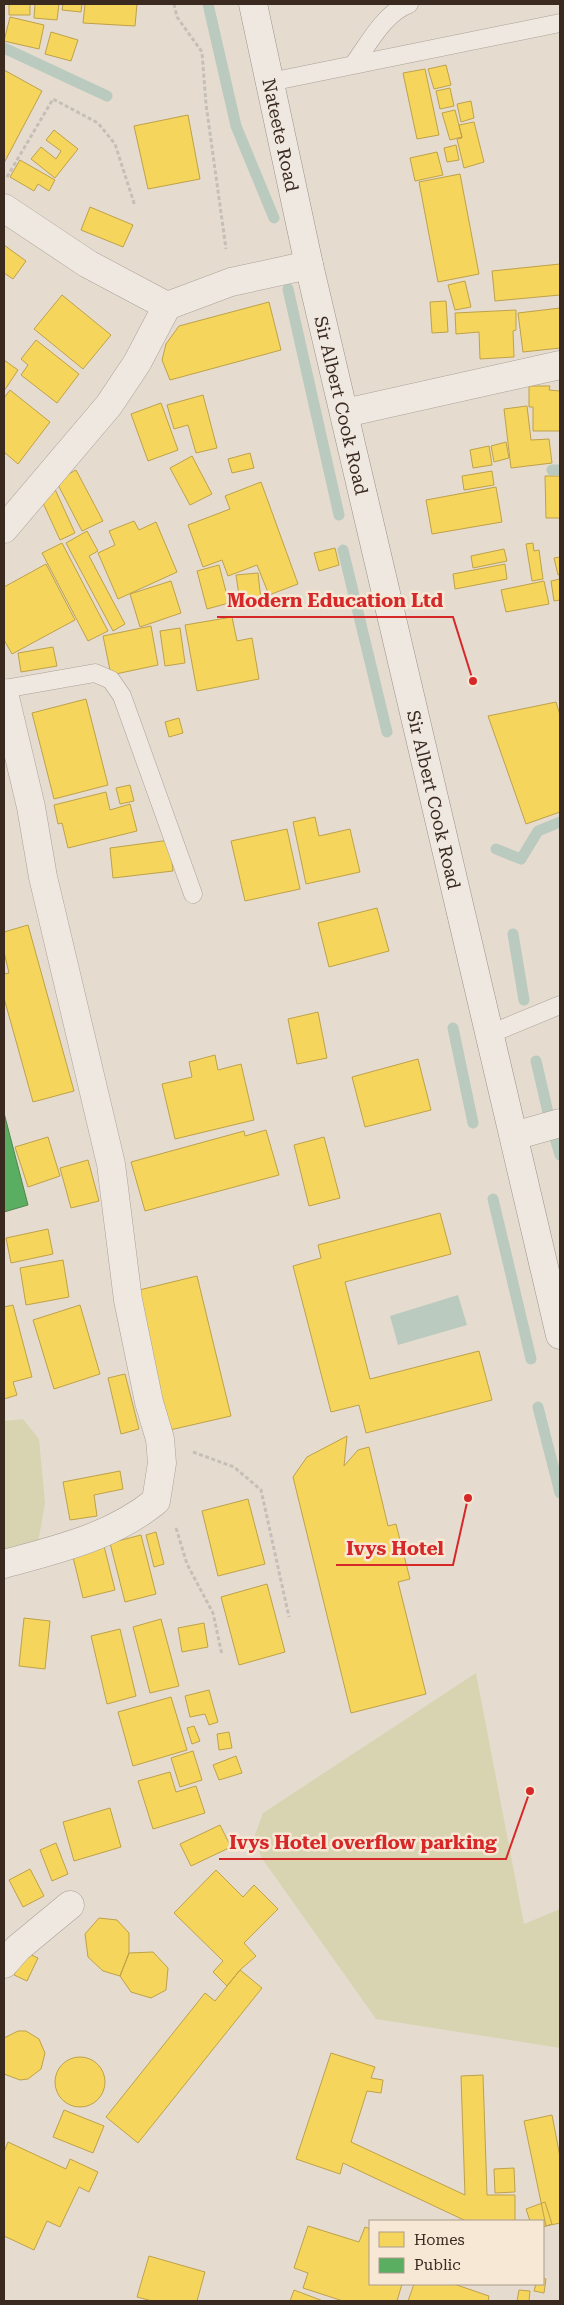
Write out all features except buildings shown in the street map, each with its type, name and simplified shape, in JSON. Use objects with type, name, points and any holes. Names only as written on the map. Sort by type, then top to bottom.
[{"type":"street","name":"Nateete Road","points":[[253,4],[310,265]]},
{"type":"street","points":[[4,208],[88,264],[167,306]]},
{"type":"street","points":[[4,529],[109,405],[137,363],[167,306],[231,282],[310,265]]},
{"type":"street","name":"Sir Albert Cook Road","points":[[310,265],[560,1335]]},
{"type":"street","points":[[344,413],[560,365]]},
{"type":"street","points":[[4,691],[29,799],[44,878],[111,1164],[128,1300],[149,1402],[160,1439],[162,1464],[156,1501],[120,1526],[60,1548],[4,1564]]},
{"type":"street","points":[[514,1136],[560,1123]]},
{"type":"street","points":[[4,1964],[18,1948],[70,1905]]},
{"type":"lane","points":[[354,65],[379,28],[402,6],[409,4]]},
{"type":"lane","points":[[270,82],[560,23]]},
{"type":"lane","points":[[4,691],[95,673],[110,680],[122,696],[193,894]]},
{"type":"lane","points":[[490,1034],[560,1005]]},
{"type":"path","points":[[174,4],[177,17],[202,52],[206,104],[231,282]]},
{"type":"path","points":[[4,182],[53,99],[98,123],[115,144],[135,206]]},
{"type":"path","points":[[160,1439],[234,1467],[261,1490],[290,1617]]},
{"type":"path","points":[[156,1501],[174,1519],[187,1564],[213,1613],[222,1655]]},
{"type":"shaded area","points":[[458,1295],[467,1325],[398,1345],[390,1316]]},
{"type":"shaded area","points":[[23,1419],[39,1439],[45,1503],[35,1561],[4,1578],[4,1421]]},
{"type":"shaded area","points":[[476,1673],[524,1924],[560,1909],[560,2048],[376,2019],[261,1857],[255,1835],[263,1813]]},
{"type":"waterway","points":[[208,4],[236,126],[274,218]]},
{"type":"waterway","points":[[4,48],[107,96]]},
{"type":"waterway","points":[[288,289],[339,515]]},
{"type":"waterway","points":[[552,470],[560,470]]},
{"type":"waterway","points":[[343,550],[387,732]]},
{"type":"waterway","points":[[496,849],[521,859],[538,831],[560,822]]},
{"type":"waterway","points":[[513,934],[524,1000]]},
{"type":"waterway","points":[[453,1028],[473,1123]]},
{"type":"waterway","points":[[536,1061],[560,1155]]},
{"type":"waterway","points":[[493,1199],[531,1359]]},
{"type":"waterway","points":[[538,1407],[560,1493]]},
{"type":"place","name":"Modern Education Ltd","points":[[473,681]]},
{"type":"place","name":"Ivys Hotel","points":[[468,1498]]},
{"type":"place","name":"Ivys Hotel overflow parking","points":[[530,1791]]}]
